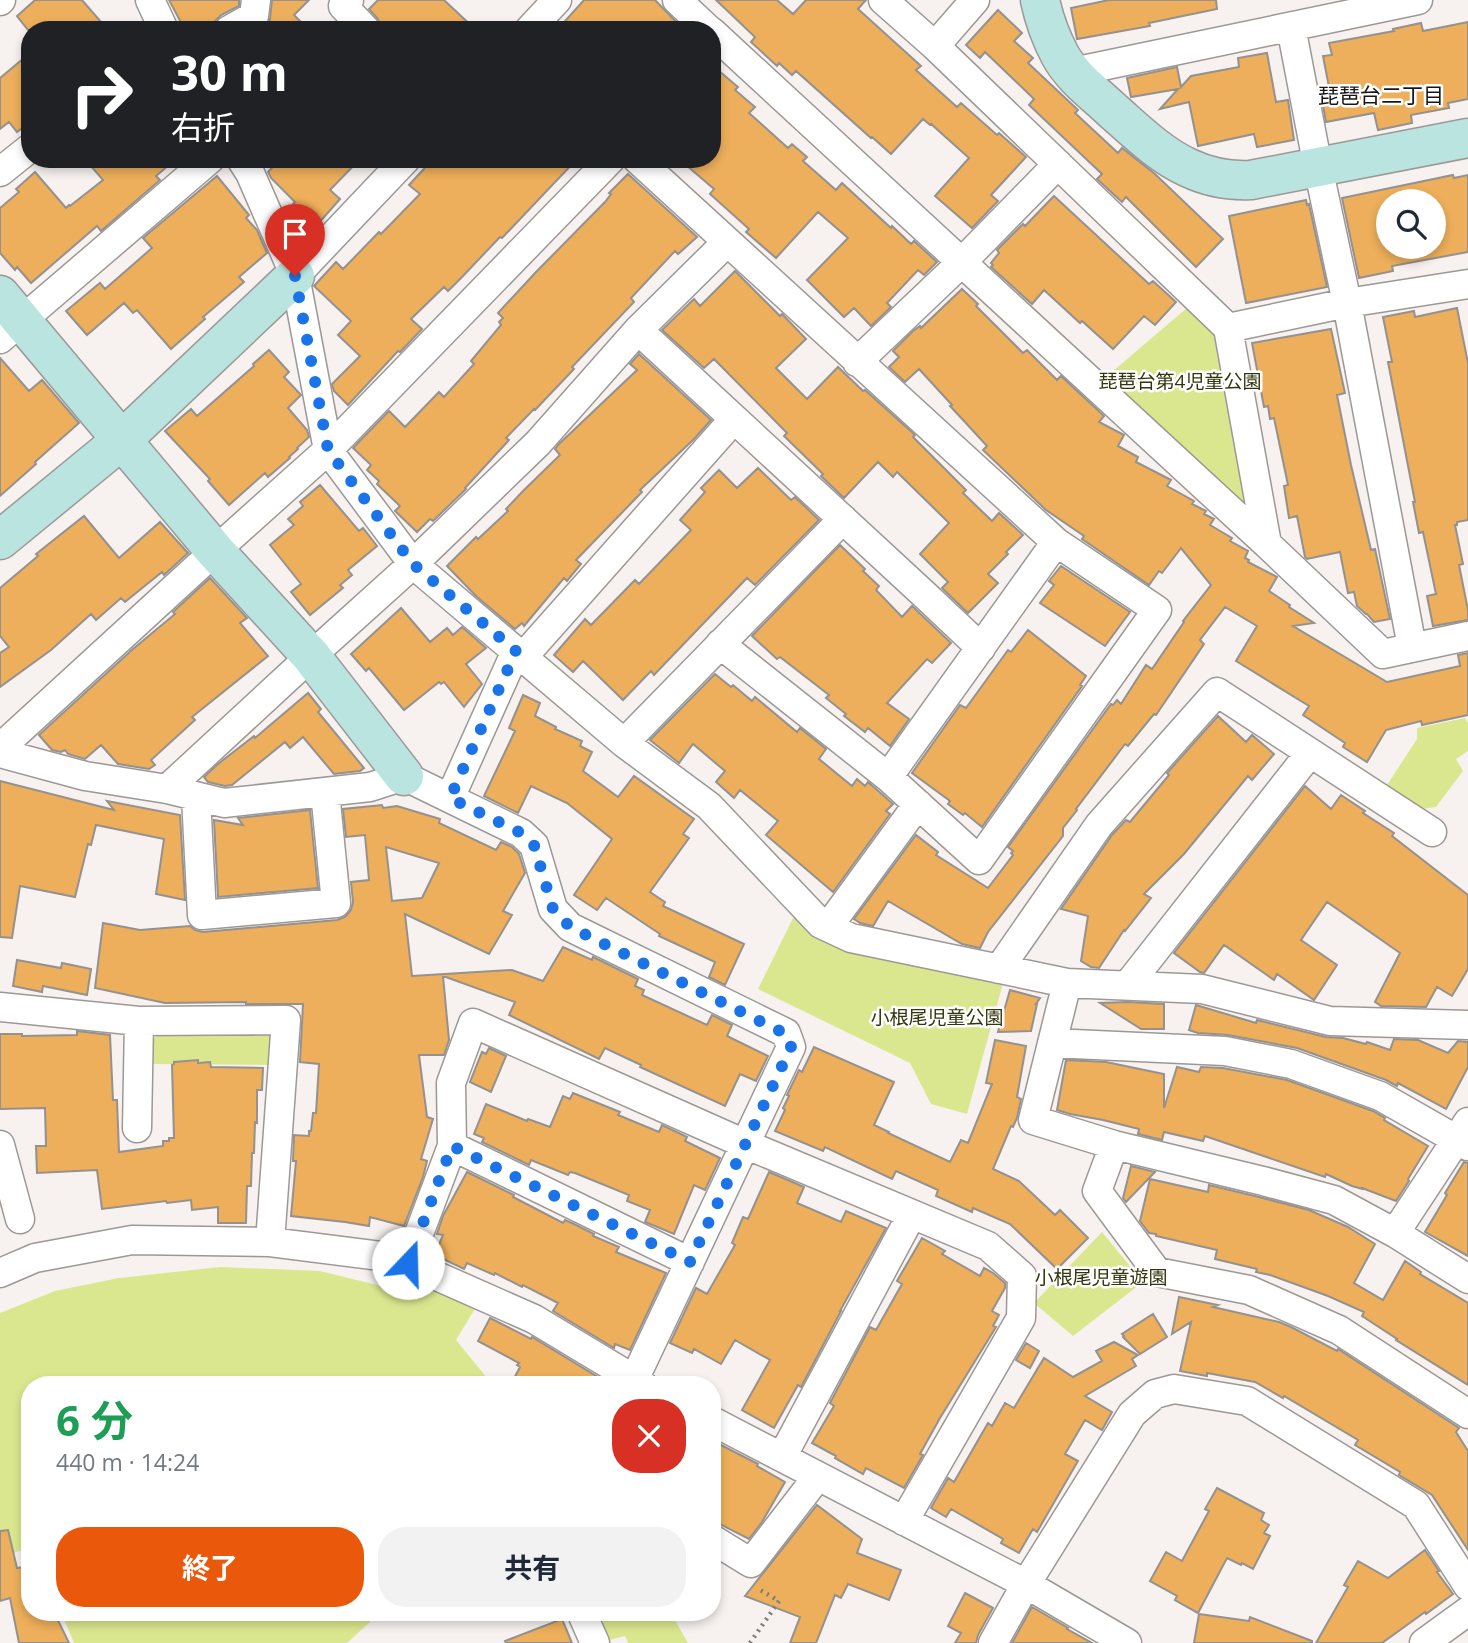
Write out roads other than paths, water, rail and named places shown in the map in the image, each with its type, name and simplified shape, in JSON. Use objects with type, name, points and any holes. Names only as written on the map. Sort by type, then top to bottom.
[{"type":"street","points":[[150,0],[160,21]]},
{"type":"street","points":[[245,21],[254,16],[256,0]]},
{"type":"street","points":[[349,0],[343,6],[357,21]]},
{"type":"street","points":[[537,21],[557,0]]},
{"type":"street","points":[[677,0],[700,21]]},
{"type":"street","points":[[883,0],[935,46],[1228,328],[1266,544]]},
{"type":"street","points":[[935,46],[975,0]]},
{"type":"street","points":[[1041,0],[1050,34],[1061,57],[1073,72],[1142,136],[1176,161],[1204,174],[1237,180],[1272,177],[1468,138]]},
{"type":"street","points":[[1073,72],[1418,0]]},
{"type":"street","points":[[1291,27],[1347,303],[1412,648]]},
{"type":"street","points":[[721,40],[1382,654],[1468,636]]},
{"type":"street","points":[[0,172],[21,155]]},
{"type":"street","points":[[857,362],[961,263],[1058,164]]},
{"type":"street","points":[[198,168],[7,318],[123,439],[215,551],[311,656],[404,776],[521,833],[534,845],[553,909],[570,927],[786,1034],[791,1047],[690,1262],[641,1376]]},
{"type":"street","points":[[247,168],[295,276],[328,450],[413,564],[624,743],[709,806],[821,924],[851,938],[1067,983],[1202,989],[1330,1021],[1458,1025],[1468,1003]]},
{"type":"street","points":[[0,540],[123,439],[295,276],[397,168]]},
{"type":"street","points":[[0,751],[328,450],[602,168]]},
{"type":"street","points":[[647,168],[1056,542],[1157,610],[979,860],[888,777],[720,644]]},
{"type":"street","points":[[167,789],[413,564],[538,443],[638,330],[727,242]]},
{"type":"street","points":[[1228,328],[1347,303],[1468,285]]},
{"type":"street","points":[[638,330],[981,648]]},
{"type":"street","points":[[450,798],[519,654],[734,419]]},
{"type":"street","points":[[624,743],[843,519]]},
{"type":"street","points":[[888,777],[1056,542]]},
{"type":"street","points":[[999,969],[1100,825],[1217,692],[1432,832]]},
{"type":"street","points":[[0,751],[85,776],[167,789],[224,803],[370,787],[404,776]]},
{"type":"street","points":[[1127,986],[1310,753]]},
{"type":"street","points":[[196,797],[202,915],[336,903],[325,792]]},
{"type":"street","points":[[828,927],[918,804]]},
{"type":"street","points":[[1067,983],[1033,1120],[1114,1145],[1334,1200],[1395,1233],[1468,1279]]},
{"type":"street","points":[[0,1007],[139,1021],[286,1020],[270,1242]]},
{"type":"street","points":[[137,1128],[139,1021]]},
{"type":"street","points":[[408,1263],[452,1146],[451,1083],[473,1023],[745,1144],[988,1246],[1022,1276],[1021,1318],[904,1521]]},
{"type":"street","points":[[1052,1043],[1225,1051],[1291,1064],[1380,1096],[1464,1136],[1395,1233]]},
{"type":"street","points":[[0,1145],[20,1219]]},
{"type":"street","points":[[1114,1145],[1097,1191],[1157,1272],[1249,1290],[1339,1330],[1468,1414]]},
{"type":"street","points":[[452,1146],[690,1262]]},
{"type":"street","points":[[782,1457],[912,1214]]},
{"type":"street","points":[[0,1273],[35,1258],[132,1240],[270,1242],[396,1258],[534,1319],[628,1376]]},
{"type":"street","points":[[993,1643],[1026,1584],[1132,1414],[1155,1394],[1174,1389],[1247,1401],[1416,1505],[1468,1586]]},
{"type":"street","points":[[721,1426],[1026,1584],[1112,1640]]},
{"type":"street","points":[[721,1545],[751,1563],[818,1476]]},
{"type":"street","points":[[1424,1643],[1468,1611]]},
{"type":"street","points":[[585,1621],[595,1643]]},
{"type":"district","name":"琵琶台二丁目","points":[[1381,95]]},
{"type":"park label","name":"琵琶台第4児童公園","points":[[1180,381]]},
{"type":"park label","name":"小根尾児童公園","points":[[937,1017]]},
{"type":"park label","name":"小根尾児童遊園","points":[[1101,1277]]}]
